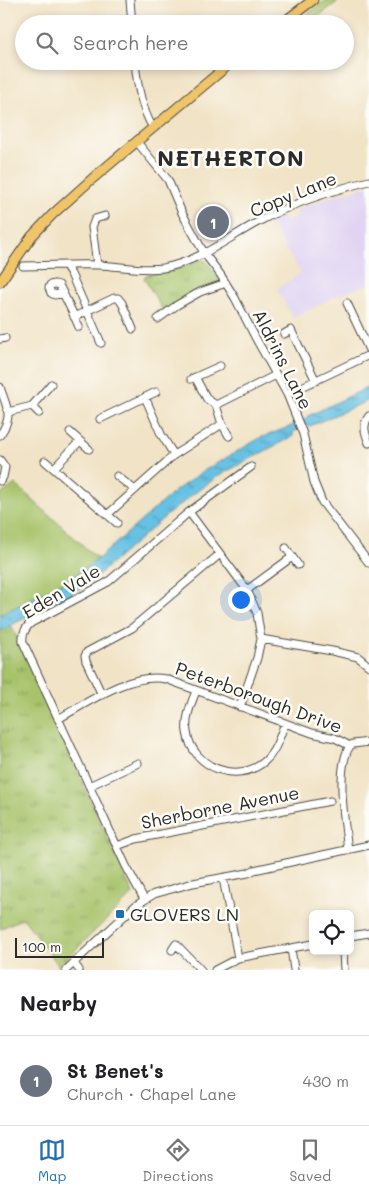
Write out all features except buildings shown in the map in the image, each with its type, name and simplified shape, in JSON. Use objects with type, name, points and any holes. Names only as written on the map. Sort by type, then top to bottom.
[{"type":"main road","points":[[293,15],[313,0]]},
{"type":"main road","points":[[0,282],[32,236],[53,214],[222,70]]},
{"type":"street","points":[[130,0],[131,15]]},
{"type":"street","points":[[136,70],[141,100],[147,118],[153,128]]},
{"type":"street","name":"Aldrins Lane","points":[[137,142],[168,180],[182,213],[204,254],[235,298],[254,337],[286,394],[303,434],[317,491],[333,517],[369,563]]},
{"type":"street","name":"Copy Lane","points":[[23,266],[97,265],[142,269],[163,268],[204,254],[260,220],[274,214],[369,181]]},
{"type":"street","points":[[97,265],[92,228],[95,219],[105,216]]},
{"type":"street","points":[[66,266],[72,274],[101,343]]},
{"type":"street","points":[[158,319],[177,305],[200,292],[226,283]]},
{"type":"street","points":[[63,293],[79,327]]},
{"type":"street","points":[[74,317],[114,298],[118,298],[133,329]]},
{"type":"street","points":[[347,303],[369,350]]},
{"type":"street","points":[[284,334],[291,330],[316,381]]},
{"type":"street","points":[[286,394],[369,355]]},
{"type":"street","points":[[220,366],[193,378],[207,399],[216,405],[222,424],[229,436]]},
{"type":"street","points":[[216,405],[276,375]]},
{"type":"street","points":[[8,412],[32,406],[51,384]]},
{"type":"street","points":[[0,388],[9,416],[7,425],[0,435]]},
{"type":"street","points":[[100,419],[156,392]]},
{"type":"street","points":[[145,397],[174,456]]},
{"type":"street","points":[[32,406],[39,413]]},
{"type":"street","points":[[369,416],[364,428],[369,443]]},
{"type":"street","points":[[107,515],[174,456],[222,424]]},
{"type":"street","points":[[70,432],[89,449]]},
{"type":"street","points":[[54,468],[80,441]]},
{"type":"street","points":[[0,460],[5,467],[0,481]]},
{"type":"street","points":[[45,461],[117,523]]},
{"type":"street","name":"Eden Vale","points":[[144,900],[117,846],[23,642],[24,631],[31,623],[108,582],[189,512],[251,467]]},
{"type":"street","points":[[117,476],[135,490]]},
{"type":"street","points":[[189,512],[247,590],[257,613],[260,639],[257,658],[240,707]]},
{"type":"street","points":[[286,548],[298,565]]},
{"type":"street","points":[[102,695],[86,661],[85,656],[87,652],[132,628],[220,554]]},
{"type":"street","points":[[247,590],[292,557]]},
{"type":"street","points":[[260,639],[358,657],[369,666]]},
{"type":"street","name":"Peterborough Drive","points":[[58,718],[132,681],[150,677],[166,679],[312,733],[335,738],[350,746],[369,742]]},
{"type":"street","points":[[196,691],[188,712],[187,733],[193,750],[207,764],[214,768],[230,773],[258,766],[272,753],[285,723]]},
{"type":"street","points":[[348,850],[342,787],[345,755],[350,746]]},
{"type":"street","points":[[89,786],[138,763]]},
{"type":"street","name":"Sherborne Avenue","points":[[117,846],[136,839],[330,802]]},
{"type":"street","points":[[253,871],[369,845]]},
{"type":"street","points":[[66,970],[135,906],[154,894],[177,887],[253,871],[369,849]]},
{"type":"street","points":[[223,878],[238,958]]},
{"type":"street","points":[[354,935],[369,933]]},
{"type":"street","points":[[172,950],[176,944],[201,970]]},
{"type":"street","points":[[215,970],[238,958],[309,945]]},
{"type":"street","points":[[291,948],[294,970]]},
{"type":"street","points":[[343,955],[344,970]]},
{"type":"street","points":[[74,963],[80,970]]},
{"type":"shaded area","points":[[369,186],[369,284],[336,296],[293,318],[277,289],[301,273],[268,221],[279,216],[286,222],[298,215],[296,210],[327,198]]},
{"type":"green space","points":[[326,0],[340,0],[320,15],[305,15]]},
{"type":"green space","points":[[200,260],[206,261],[221,282],[165,314],[144,278],[146,275],[173,271]]},
{"type":"green space","points":[[15,484],[98,559],[66,582],[0,615],[0,495]]},
{"type":"green space","points":[[11,625],[133,894],[59,966],[23,918],[0,929],[0,631]]},
{"type":"water","points":[[369,387],[369,400],[293,432],[293,436],[218,476],[167,515],[90,582],[77,591],[0,631],[0,615],[75,576],[98,559],[175,491],[202,472],[260,438],[302,422],[308,416]]},
{"type":"place","name":"St Benet's","points":[[213,222]]},
{"type":"place","name":"GLOVERS LN","points":[[120,914]]},
{"type":"district","name":"NETHERTON","points":[[231,157]]}]
